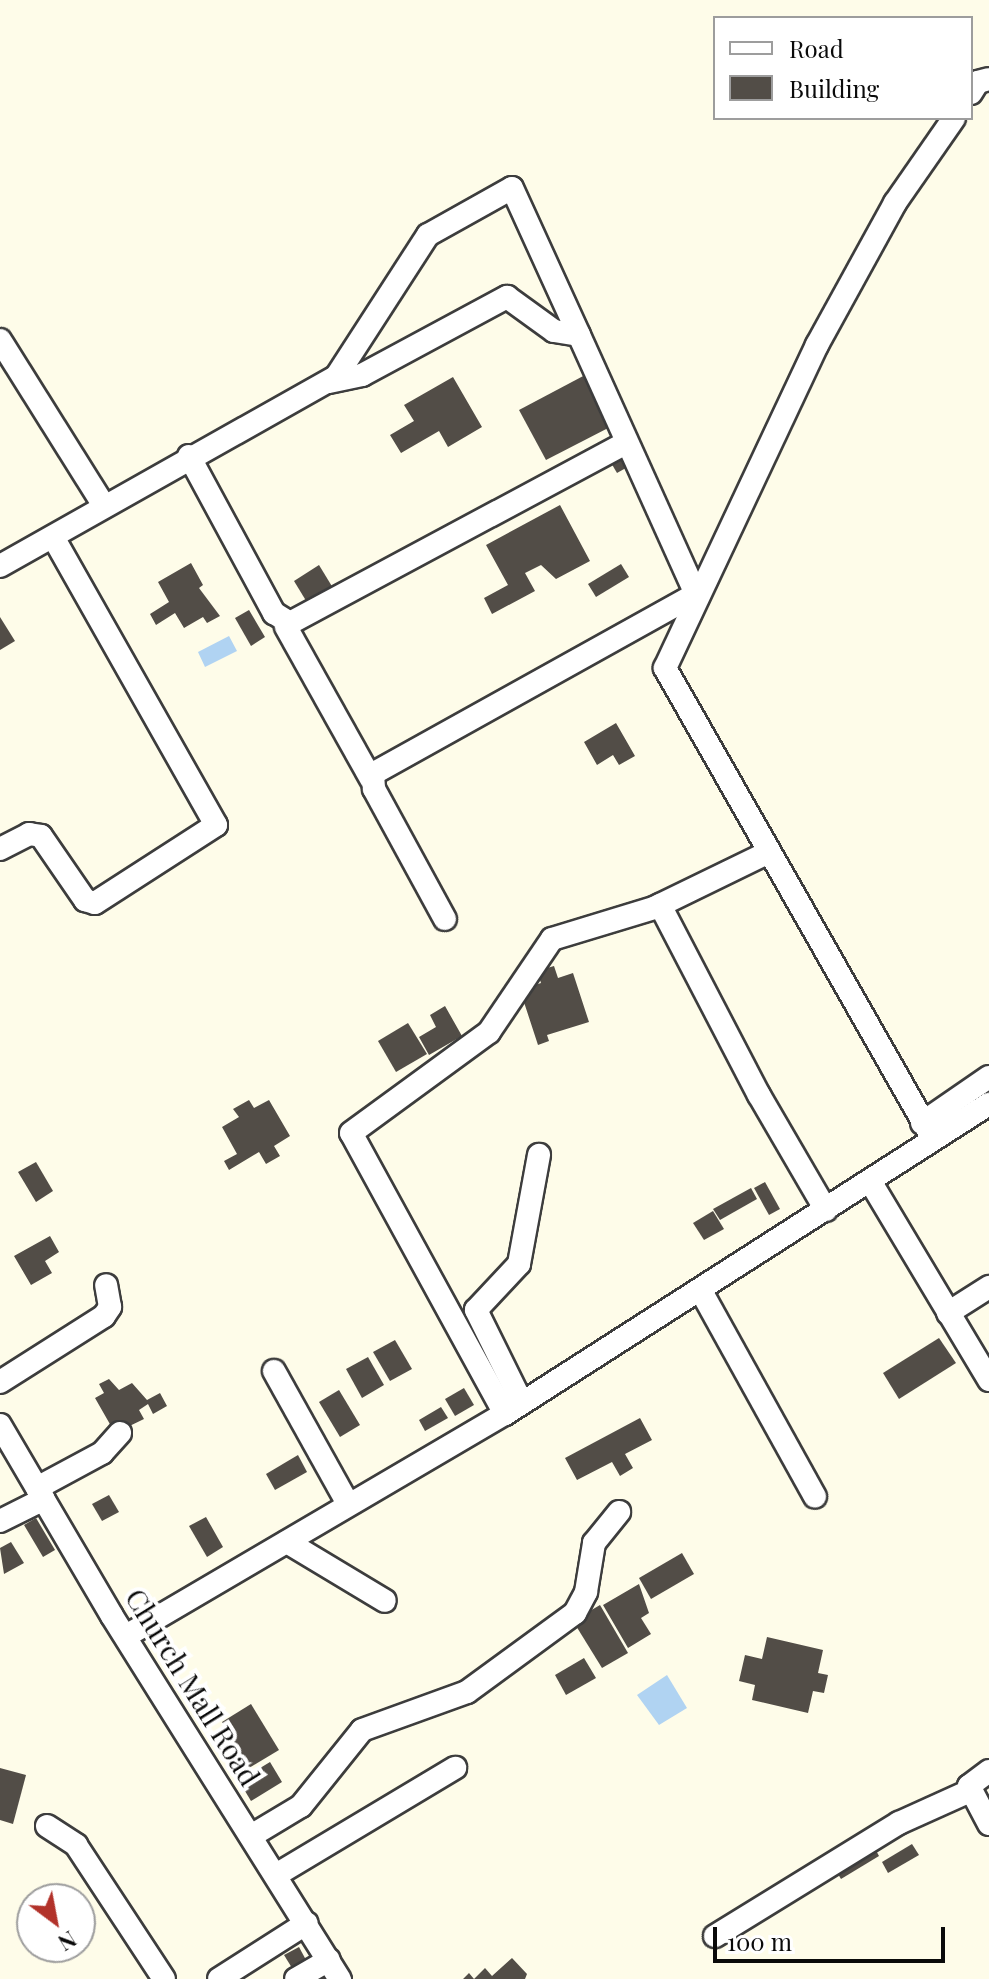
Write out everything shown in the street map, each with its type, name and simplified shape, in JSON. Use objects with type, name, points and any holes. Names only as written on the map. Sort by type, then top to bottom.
[{"type":"street","points":[[973,90],[978,82],[989,79]]},
{"type":"street","points":[[928,1131],[665,674],[696,594],[817,345],[895,203],[953,120]]},
{"type":"street","points":[[0,566],[53,537],[103,504],[329,382],[349,365],[428,235],[512,188],[696,594]]},
{"type":"street","points":[[329,382],[362,375],[507,297],[554,331],[579,335]]},
{"type":"street","points":[[0,340],[103,504]]},
{"type":"street","points":[[189,456],[274,613],[290,623],[626,443]]},
{"type":"street","points":[[0,849],[29,834],[41,836],[85,900],[95,903],[216,825],[53,537]]},
{"type":"street","points":[[371,779],[378,769],[696,594]]},
{"type":"street","points":[[286,627],[445,919]]},
{"type":"street","points":[[514,1408],[351,1133],[489,1032],[552,939],[660,905],[767,853]]},
{"type":"street","points":[[660,905],[759,1095],[826,1210]]},
{"type":"street","points":[[126,1636],[514,1408],[701,1291],[870,1181],[989,1077]]},
{"type":"street","points":[[928,1131],[989,1104]]},
{"type":"street","points":[[514,1408],[476,1310],[519,1264],[539,1155]]},
{"type":"street","points":[[870,1181],[989,1380]]},
{"type":"street","points":[[0,1382],[104,1316],[110,1307],[106,1285]]},
{"type":"street","points":[[948,1313],[989,1287]]},
{"type":"street","points":[[701,1291],[815,1497]]},
{"type":"street","points":[[274,1371],[348,1504]]},
{"type":"street","name":"Church Mall Road","points":[[0,1425],[126,1636],[334,1970]]},
{"type":"street","points":[[0,1521],[102,1453],[120,1433]]},
{"type":"street","points":[[251,1836],[301,1806],[362,1730],[467,1692],[565,1622],[586,1592],[594,1543],[619,1512]]},
{"type":"street","points":[[287,1542],[385,1601]]},
{"type":"street","points":[[276,1875],[455,1768]]},
{"type":"street","points":[[989,1771],[971,1783],[970,1791],[989,1824]]},
{"type":"street","points":[[715,1936],[899,1823],[970,1791]]},
{"type":"street","points":[[47,1826],[67,1836],[86,1858],[164,1979]]},
{"type":"street","points":[[219,1979],[307,1923]]},
{"type":"street","points":[[296,1979],[334,1970]]},
{"type":"water","points":[[229,636],[237,651],[205,667],[198,652]]},
{"type":"water","points":[[667,1675],[687,1708],[659,1725],[637,1695]]},
{"type":"building","points":[[587,374],[614,425],[546,460],[519,410]]},
{"type":"building","points":[[453,377],[482,427],[448,447],[439,431],[401,453],[390,435],[414,421],[404,405]]},
{"type":"building","points":[[623,447],[633,464],[617,473],[607,456]]},
{"type":"building","points":[[560,505],[590,561],[556,579],[541,565],[525,573],[535,591],[492,614],[484,598],[508,585],[486,545]]},
{"type":"building","points":[[191,563],[203,585],[199,588],[220,616],[207,623],[203,617],[184,628],[175,613],[156,625],[150,614],[169,602],[158,582]]},
{"type":"building","points":[[621,564],[629,577],[596,597],[588,584]]},
{"type":"building","points":[[319,565],[333,588],[308,604],[294,581]]},
{"type":"building","points":[[249,610],[265,637],[251,646],[235,618]]},
{"type":"building","points":[[0,617],[15,641],[0,650]]},
{"type":"building","points":[[616,723],[635,756],[619,765],[613,755],[597,765],[584,742]]},
{"type":"building","points":[[554,966],[558,978],[573,973],[589,1022],[547,1035],[549,1041],[538,1045],[520,990],[541,983],[537,971]]},
{"type":"building","points":[[445,1006],[462,1036],[429,1055],[419,1037],[436,1027],[430,1015]]},
{"type":"building","points":[[408,1023],[427,1054],[396,1072],[378,1041]]},
{"type":"building","points":[[249,1100],[254,1108],[269,1100],[290,1136],[274,1146],[280,1156],[266,1164],[259,1152],[229,1170],[224,1161],[237,1154],[222,1127],[239,1117],[233,1109]]},
{"type":"building","points":[[36,1162],[53,1191],[36,1202],[18,1172]]},
{"type":"building","points":[[765,1182],[780,1209],[769,1215],[754,1188]]},
{"type":"building","points":[[751,1188],[757,1199],[720,1220],[713,1209]]},
{"type":"building","points":[[713,1211],[724,1229],[704,1240],[693,1223]]},
{"type":"building","points":[[50,1236],[59,1252],[45,1261],[52,1273],[31,1285],[14,1256]]},
{"type":"building","points":[[939,1338],[956,1363],[899,1399],[883,1373]]},
{"type":"building","points":[[395,1340],[412,1369],[390,1381],[373,1352]]},
{"type":"building","points":[[368,1357],[384,1385],[362,1398],[346,1369]]},
{"type":"building","points":[[109,1379],[119,1390],[132,1383],[147,1400],[160,1393],[167,1406],[153,1414],[148,1404],[139,1410],[144,1419],[115,1433],[95,1398],[104,1393],[99,1384]]},
{"type":"building","points":[[464,1388],[474,1405],[455,1416],[445,1399]]},
{"type":"building","points":[[339,1390],[360,1425],[340,1437],[319,1402]]},
{"type":"building","points":[[441,1407],[448,1418],[425,1431],[419,1420]]},
{"type":"building","points":[[640,1418],[652,1440],[625,1454],[633,1468],[620,1476],[612,1462],[577,1480],[565,1458]]},
{"type":"building","points":[[298,1455],[307,1472],[275,1490],[266,1474]]},
{"type":"building","points":[[109,1495],[119,1512],[102,1521],[92,1504]]},
{"type":"building","points":[[206,1517],[223,1547],[207,1557],[189,1526]]},
{"type":"building","points":[[36,1518],[55,1550],[43,1557],[24,1525]]},
{"type":"building","points":[[11,1542],[24,1563],[4,1574],[0,1548]]},
{"type":"building","points":[[682,1553],[694,1574],[651,1599],[639,1578]]},
{"type":"building","points":[[639,1584],[649,1613],[641,1618],[651,1634],[628,1648],[603,1605]]},
{"type":"building","points":[[600,1605],[628,1653],[602,1668],[573,1621]]},
{"type":"building","points":[[767,1637],[823,1650],[818,1673],[828,1675],[824,1693],[813,1691],[808,1713],[752,1700],[755,1685],[739,1681],[745,1655],[762,1659]]},
{"type":"building","points":[[584,1658],[596,1678],[566,1695],[555,1675]]},
{"type":"building","points":[[251,1704],[279,1750],[249,1768],[222,1722]]},
{"type":"building","points":[[270,1762],[282,1782],[251,1801],[239,1781]]},
{"type":"building","points":[[0,1768],[26,1775],[13,1824],[0,1820]]},
{"type":"building","points":[[871,1841],[879,1856],[841,1879],[832,1864]]},
{"type":"building","points":[[912,1844],[919,1855],[888,1873],[882,1862]]},
{"type":"building","points":[[299,1947],[306,1960],[292,1968],[284,1955]]},
{"type":"building","points":[[512,1958],[527,1974],[525,1979],[474,1979],[485,1968],[492,1976]]}]
